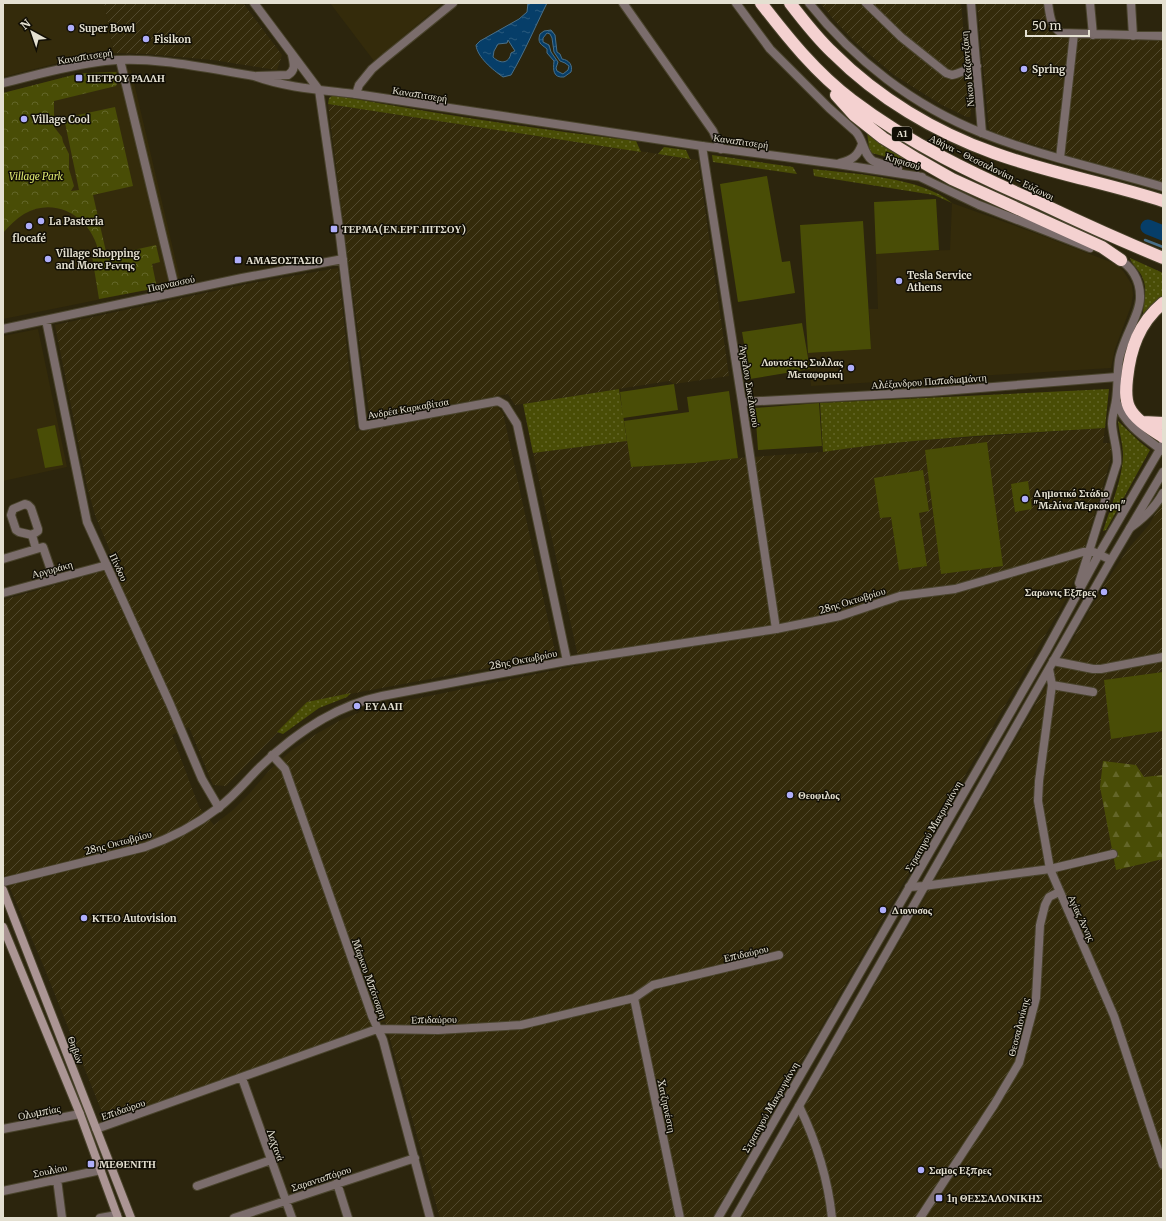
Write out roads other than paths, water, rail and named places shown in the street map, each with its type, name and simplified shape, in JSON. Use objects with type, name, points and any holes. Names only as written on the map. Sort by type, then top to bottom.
[{"type":"highway","name":"Αθήνα - Θεσσαλονίκη - Εύζωνοι","points":[[761,3],[817,70],[851,99],[889,126],[938,155],[996,184],[1163,258]]},
{"type":"highway","name":"Αθήνα - Θεσσαλονίκη - Εύζωνοι","points":[[790,3],[832,53],[848,68],[901,107],[928,124],[960,140],[995,153],[1163,201]]},
{"type":"highway","points":[[817,70],[854,115],[883,138],[917,159],[966,185],[1102,248],[1121,260]]},
{"type":"highway","points":[[1162,445],[1143,422],[1132,413],[1126,399],[1129,365],[1133,349],[1142,327],[1163,303]]},
{"type":"highway","points":[[1143,422],[1163,423]]},
{"type":"main road","name":"Θηβών","points":[[3,890],[132,1218]]},
{"type":"main road","name":"Θηβών","points":[[3,927],[80,1114],[117,1216]]},
{"type":"street","points":[[254,3],[319,90]]},
{"type":"street","points":[[356,94],[359,85],[372,69],[454,3]]},
{"type":"street","points":[[623,3],[713,131],[721,149]]},
{"type":"street","name":"Κηφισού","points":[[736,3],[770,49],[824,103],[860,136],[867,155],[873,161],[922,177],[979,205],[1121,260]]},
{"type":"street","points":[[809,3],[825,22],[848,45],[890,82],[936,111],[982,133],[1060,158],[1163,187]]},
{"type":"street","points":[[866,3],[901,37],[946,73],[952,75],[977,66]]},
{"type":"street","name":"Νίκου Καζαντζάκη","points":[[971,3],[982,133]]},
{"type":"street","points":[[1048,3],[1051,22],[1057,30],[1062,33],[1163,36]]},
{"type":"street","points":[[1090,3],[1093,35]]},
{"type":"street","points":[[1131,3],[1133,36]]},
{"type":"street","points":[[1060,158],[1074,34]]},
{"type":"street","points":[[254,76],[288,75],[294,68],[292,54]]},
{"type":"street","points":[[120,60],[176,292]]},
{"type":"street","name":"Καναπιτσερή","points":[[3,83],[87,64],[120,60],[180,64],[254,76],[319,90],[356,94],[721,149],[922,177]]},
{"type":"street","name":"Ανδρέα Καρκαβίτσα","points":[[319,90],[343,259],[363,426],[498,401],[505,406],[515,420],[567,661]]},
{"type":"street","points":[[836,164],[857,156],[862,144]]},
{"type":"street","name":"Άγγελου Σικελιανού","points":[[702,146],[776,629]]},
{"type":"street","name":"Παρνασσού","points":[[3,328],[242,278],[343,259]]},
{"type":"street","points":[[1074,601],[1117,463],[1117,446],[1112,425],[1112,417],[1116,400],[1117,377],[1121,350],[1137,312],[1141,298],[1135,276],[1129,267],[1121,260]]},
{"type":"street","name":"Πίνδου","points":[[46,320],[87,522],[170,704],[202,779],[219,808]]},
{"type":"street","name":"Αλέξανδρου Παπαδιαμάντη","points":[[742,402],[930,392],[1117,377]]},
{"type":"street","points":[[1116,400],[1120,410],[1129,423],[1146,440],[1162,445]]},
{"type":"street","name":"Στρατηγού Μακρυγιάννη","points":[[718,1218],[1038,664],[1162,445]]},
{"type":"street","points":[[735,1218],[1111,560],[1163,472]]},
{"type":"street","points":[[1130,528],[1157,504],[1163,494]]},
{"type":"street","points":[[32,535],[36,549]]},
{"type":"street","points":[[3,559],[43,546],[54,579]]},
{"type":"street","points":[[1089,551],[1111,560]]},
{"type":"street","name":"28ης Οκτωβρίου","points":[[3,882],[145,847],[185,830],[219,808],[239,790],[272,755],[315,723],[358,702],[382,696],[567,661],[776,629],[840,616],[900,596],[955,589],[1089,551]]},
{"type":"street","name":"Αργυράκη","points":[[3,593],[107,565]]},
{"type":"street","points":[[1054,661],[1101,670],[1163,657]]},
{"type":"street","points":[[1038,664],[1049,669]]},
{"type":"street","name":"Αγίας Άννης","points":[[1049,669],[1052,685],[1039,781],[1038,801],[1050,870],[1114,1016],[1163,1165]]},
{"type":"street","points":[[1052,685],[1093,692]]},
{"type":"street","name":"Μάρκου Μπότσαρη","points":[[272,755],[285,769],[377,1029],[383,1040],[430,1218]]},
{"type":"street","points":[[909,887],[1050,870],[1113,854]]},
{"type":"street","name":"Θεσσαλονίκης","points":[[920,1218],[1020,1063],[1036,998],[1040,925],[1048,897],[1059,892]]},
{"type":"street","name":"Επιδαύρου","points":[[96,1129],[377,1029],[438,1030],[518,1025],[634,998],[653,985],[779,955]]},
{"type":"street","name":"Χατζηανέστη","points":[[634,998],[680,1218]]},
{"type":"street","name":"Λαχανά","points":[[242,1078],[292,1218]]},
{"type":"street","points":[[799,1106],[816,1147],[832,1218]]},
{"type":"street","name":"Ολυμπίας","points":[[3,1129],[80,1114]]},
{"type":"street","name":"Σαρανταπόρου","points":[[234,1218],[415,1158]]},
{"type":"street","points":[[197,1186],[271,1160]]},
{"type":"street","name":"Σουλίου","points":[[3,1191],[101,1170]]},
{"type":"street","points":[[57,1179],[62,1218]]},
{"type":"street","points":[[337,1183],[348,1218]]},
{"type":"street","points":[[100,1218],[117,1216]]},
{"type":"water","points":[[528,3],[547,3],[511,75],[503,77],[482,59],[476,45],[480,41],[519,19],[527,12]],"holes":[[[508,40],[515,51],[511,53],[510,57],[504,62],[498,61],[493,57],[494,51],[498,44],[507,43]]]},
{"type":"water","points":[[551,30],[555,35],[557,52],[560,54],[562,59],[571,65],[571,72],[564,77],[560,77],[554,73],[554,61],[547,53],[547,49],[539,41],[540,34],[544,31]],"holes":[[[547,33],[550,34],[554,52],[560,61],[569,66],[568,70],[563,74],[557,71],[556,68],[558,62],[551,52],[549,45],[543,42],[543,38]]]},
{"type":"waterway","points":[[1148,227],[1163,233]]},
{"type":"waterway","points":[[1145,240],[1163,247]]},
{"type":"place","name":"Super Bowl","points":[[71,28]]},
{"type":"place","name":"Fisikon","points":[[146,39]]},
{"type":"place","name":"Spring","points":[[1024,69]]},
{"type":"place","name":"ΠΕΤΡΟΥ ΡΑΛΛΗ","points":[[79,78]]},
{"type":"place","name":"Village Cool","points":[[24,119]]},
{"type":"place","name":"La Pasteria","points":[[41,221]]},
{"type":"place","name":"flocafé","points":[[29,226]]},
{"type":"place","name":"ΤΕΡΜΑ(ΕΝ.ΕΡΓ.ΠΙΤΣΟΥ)","points":[[334,229]]},
{"type":"place","name":"Village Shopping and More Ρεντης","points":[[48,259]]},
{"type":"place","name":"ΑΜΑΞΟΣΤΑΣΙΟ","points":[[238,260]]},
{"type":"place","name":"Tesla Service Athens","points":[[899,281]]},
{"type":"place","name":"Λουτσέτης Συλλας Μεταφορική","points":[[851,368]]},
{"type":"place","name":"Δημοτικό Στάδιο \"Μελίνα Μερκούρη\"","points":[[1025,499]]},
{"type":"place","name":"Σαρωνις Εξπρες","points":[[1104,592]]},
{"type":"place","name":"ΕΥΔΑΠ","points":[[357,706]]},
{"type":"place","name":"Θεοφιλος","points":[[790,795]]},
{"type":"place","name":"Διονυσος","points":[[883,910]]},
{"type":"place","name":"ΚΤΕΟ Autovision","points":[[84,918]]},
{"type":"place","name":"ΜΕΘΕΝΙΤΗ","points":[[91,1164]]},
{"type":"place","name":"Σαμος Εξπρες","points":[[921,1170]]},
{"type":"place","name":"1η ΘΕΣΣΑΛΟΝΙΚΗΣ","points":[[939,1198]]},
{"type":"park label","name":"Village Park","points":[[36,176]]}]
